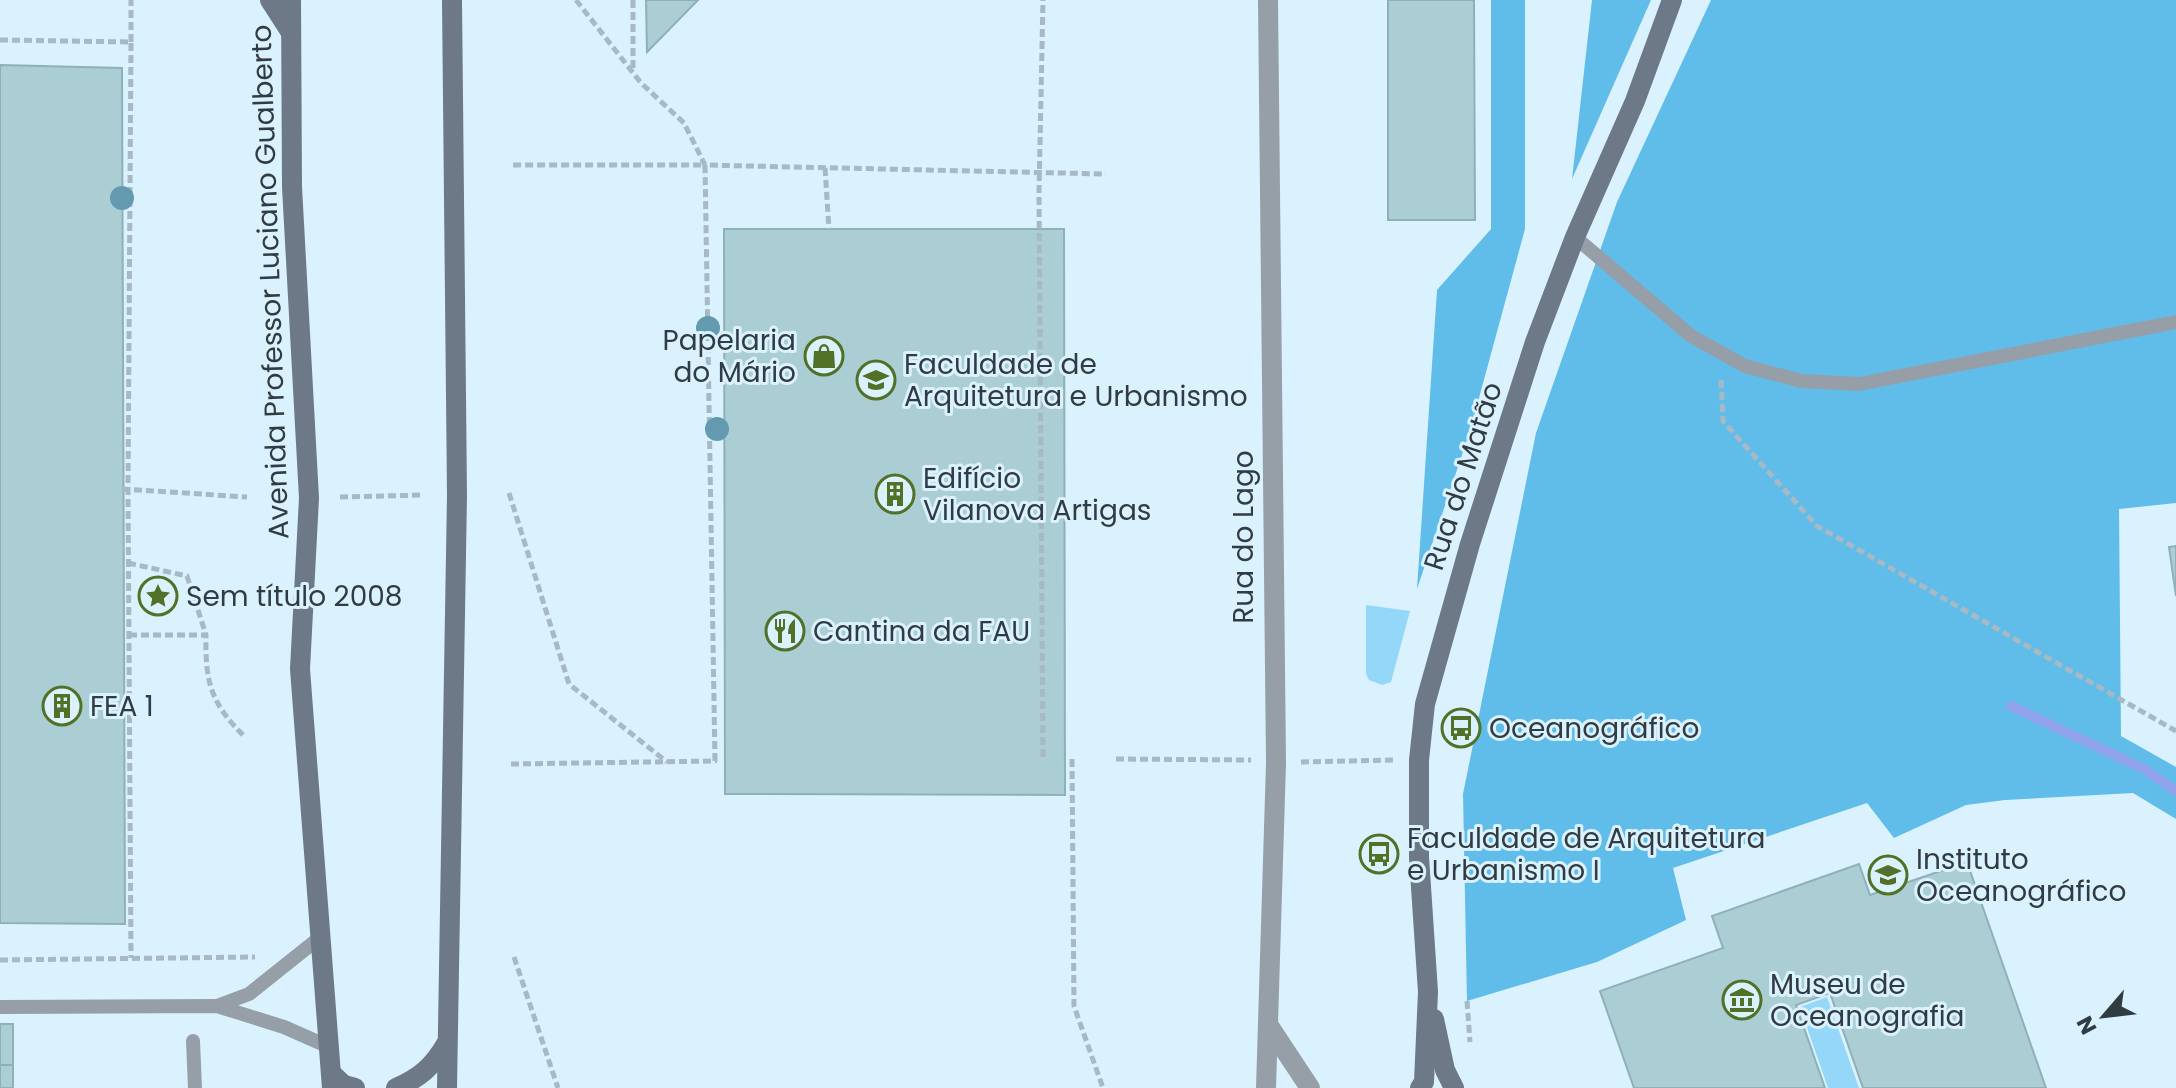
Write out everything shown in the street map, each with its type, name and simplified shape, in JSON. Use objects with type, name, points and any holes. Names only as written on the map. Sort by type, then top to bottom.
[{"type":"street","points":[[270,0],[290,31]]},
{"type":"street","name":"Avenida Professor Luciano Gualberto","points":[[291,0],[292,187],[309,498],[300,669],[318,939],[332,1080]]},
{"type":"street","points":[[447,1088],[457,495],[452,0]]},
{"type":"street","name":"Rua do Lago","points":[[1266,1088],[1276,763],[1272,644],[1268,0]]},
{"type":"street","name":"Rua do Matão","points":[[1420,1088],[1424,1082],[1428,992],[1419,857],[1419,760],[1425,704],[1474,530],[1535,342],[1575,237],[1635,101],[1672,0]]},
{"type":"street","name":"Rua do Matão","points":[[1428,992],[1445,1070],[1454,1088]]},
{"type":"street","points":[[1269,1026],[1310,1088]]},
{"type":"street","points":[[396,1088],[415,1080],[434,1064],[447,1043]]},
{"type":"street","points":[[332,1080],[355,1088]]},
{"type":"lane","points":[[1575,237],[1691,336],[1745,366],[1801,381],[1859,384],[2176,322]]},
{"type":"lane","points":[[217,1006],[249,994],[318,939]]},
{"type":"lane","points":[[0,1007],[217,1006],[284,1027],[327,1046]]},
{"type":"lane","points":[[193,1041],[195,1088]]},
{"type":"path","points":[[131,0],[125,489],[131,958]]},
{"type":"path","points":[[511,764],[715,761],[705,165],[684,123],[633,72],[576,0]]},
{"type":"path","points":[[633,0],[633,72]]},
{"type":"path","points":[[1043,0],[1040,173],[1043,757]]},
{"type":"path","points":[[0,40],[131,42]]},
{"type":"path","points":[[511,165],[705,165],[1106,174]]},
{"type":"path","points":[[825,168],[829,229]]},
{"type":"path","points":[[1719,352],[1723,421],[1817,526],[2176,731]]},
{"type":"path","points":[[125,489],[247,497]]},
{"type":"path","points":[[509,493],[569,684],[668,762]]},
{"type":"path","points":[[340,497],[424,495]]},
{"type":"path","points":[[128,563],[187,576],[206,635],[208,680],[215,704],[246,738]]},
{"type":"path","points":[[129,635],[206,635]]},
{"type":"path","points":[[1072,759],[1074,1006],[1103,1088]]},
{"type":"path","points":[[0,960],[264,956]]},
{"type":"path","points":[[514,957],[558,1088]]},
{"type":"path","points":[[1467,1001],[1470,1048]]},
{"type":"shaded area","points":[[1491,0],[1525,0],[1525,229],[1470,431],[1417,589],[1437,290],[1491,229]]},
{"type":"shaded area","points":[[1592,0],[1651,0],[1572,179]]},
{"type":"shaded area","points":[[1711,0],[2176,0],[2176,503],[2119,509],[2121,736],[2176,767],[2176,819],[2133,793],[2005,800],[1966,805],[1894,838],[1867,803],[1673,868],[1686,920],[1597,962],[1467,1001],[1463,794],[1536,433],[1617,202]]},
{"type":"shaded area","points":[[1366,605],[1410,611],[1391,682],[1382,685],[1369,680],[1366,674]]},
{"type":"shaded area","points":[[1827,997],[1859,1088],[1828,1088],[1800,1007]]},
{"type":"building","points":[[646,0],[698,0],[647,52]]},
{"type":"building","points":[[1388,0],[1474,0],[1475,220],[1388,220]]},
{"type":"building","name":"FEA 1","points":[[0,65],[122,68],[125,924],[0,923]]},
{"type":"building","name":"Edifício Vilanova Artigas","points":[[724,229],[1064,229],[1065,795],[725,794]]},
{"type":"building","points":[[2176,546],[2176,596],[2169,547]]},
{"type":"building","points":[[1967,862],[2046,1088],[1863,1088],[1830,993],[1796,1005],[1825,1088],[1634,1088],[1600,991],[1723,948],[1712,916],[1859,864],[1870,895]]},
{"type":"building","points":[[0,1024],[13,1024],[13,1065],[0,1065]]},
{"type":"building","points":[[0,1065],[13,1065],[13,1088],[0,1088]]},
{"type":"waterway","points":[[2011,706],[2144,769],[2176,791]]},
{"type":"place","name":"Papelaria do Mário","points":[[824,356]]},
{"type":"place","name":"Faculdade de Arquitetura e Urbanismo","points":[[876,380]]},
{"type":"place","name":"Edifício Vilanova Artigas","points":[[895,494]]},
{"type":"place","name":"Sem título 2008","points":[[158,596]]},
{"type":"place","name":"Cantina da FAU","points":[[785,631]]},
{"type":"place","name":"FEA 1","points":[[62,706]]},
{"type":"place","name":"Oceanográfico","points":[[1461,728]]},
{"type":"place","name":"Faculdade de Arquitetura e Urbanismo I","points":[[1379,854]]},
{"type":"place","name":"Instituto Oceanográfico","points":[[1888,875]]},
{"type":"place","name":"Museu de Oceanografia","points":[[1742,1000]]}]
